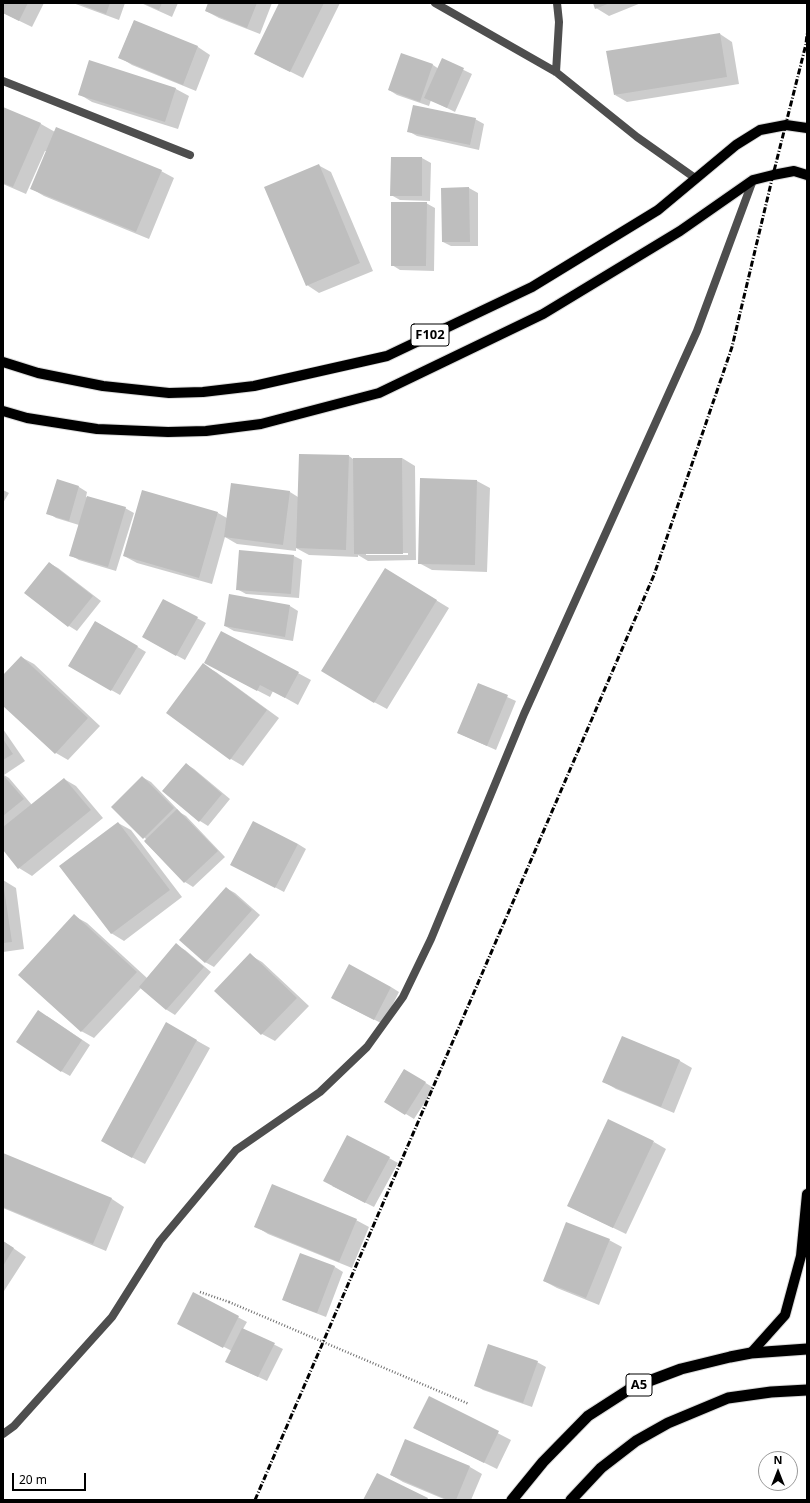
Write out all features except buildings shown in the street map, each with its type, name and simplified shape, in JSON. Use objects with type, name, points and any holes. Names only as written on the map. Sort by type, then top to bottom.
[{"type":"highway","name":"A5","points":[[512,1500],[543,1462],[588,1416],[633,1387],[681,1369],[730,1357],[750,1353],[807,1349]]},
{"type":"highway","points":[[571,1500],[601,1468],[636,1441],[668,1423],[728,1398],[771,1392],[807,1390]]},
{"type":"main road","name":"F102","points":[[3,362],[38,373],[103,386],[169,393],[203,392],[254,386],[387,356],[532,287],[658,210],[736,145],[760,130],[786,125],[807,128]]},
{"type":"main road","name":"F102","points":[[3,411],[27,418],[97,429],[168,432],[206,431],[262,424],[378,393],[543,314],[680,231],[753,180],[794,171],[807,175]]},
{"type":"main road","points":[[750,1353],[785,1315],[801,1256],[807,1194]]},
{"type":"street","points":[[435,3],[556,72],[637,137],[696,178]]},
{"type":"street","points":[[556,72],[559,22],[557,3]]},
{"type":"street","points":[[3,81],[190,154]]},
{"type":"street","points":[[3,1434],[14,1426],[112,1317],[160,1241],[236,1150],[320,1092],[367,1047],[403,997],[431,939],[524,714],[697,331],[753,180]]},
{"type":"path","points":[[200,1292],[229,1302],[469,1404]]},
{"type":"railway","points":[[255,1500],[654,575],[732,347],[806,44],[807,34]]}]
